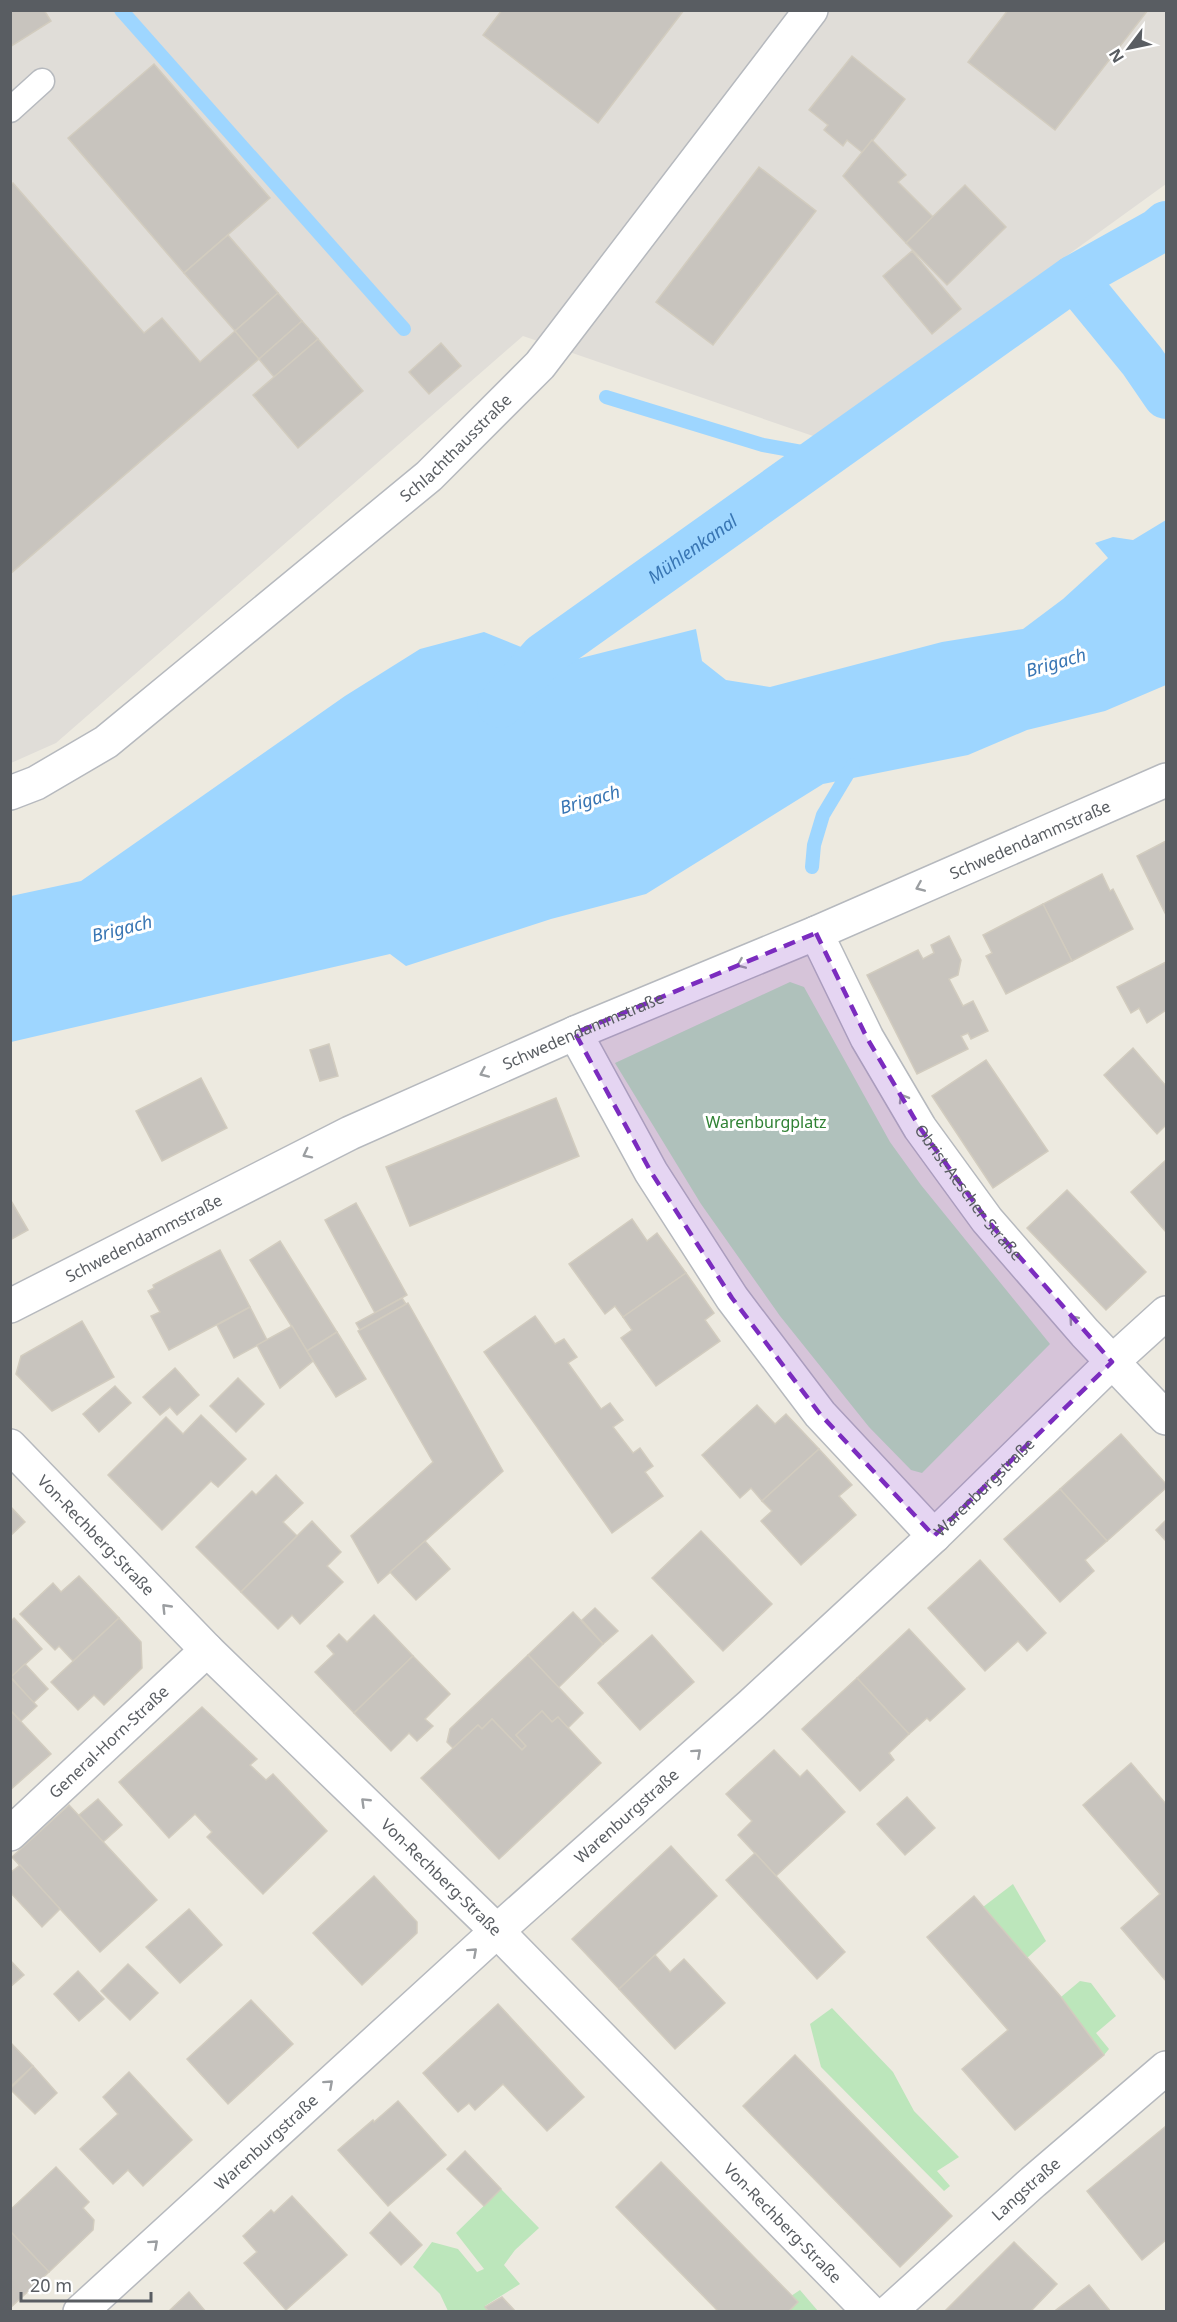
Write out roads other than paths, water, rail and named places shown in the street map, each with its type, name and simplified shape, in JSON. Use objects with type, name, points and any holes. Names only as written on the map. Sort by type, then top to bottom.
[{"type":"street","name":"Schlachthausstraße","points":[[10,793],[36,783],[106,742],[429,476],[540,365],[811,10]]},
{"type":"street","name":"Schwedendammstraße","points":[[10,1306],[350,1133],[575,1033],[816,933],[1167,780]]},
{"type":"street","name":"Obrist-Aescher-Straße","points":[[816,933],[867,1038],[920,1128],[987,1220],[1112,1362],[1167,1418]]},
{"type":"street","points":[[575,1033],[651,1172],[732,1298],[820,1414],[934,1536]]},
{"type":"street","name":"Warenburgstraße","points":[[80,2312],[497,1931],[751,1705],[934,1536],[1112,1362],[1167,1313]]},
{"type":"street","name":"Von-Rechberg-Straße","points":[[10,1446],[207,1650],[497,1931],[870,2312]]},
{"type":"street","name":"General-Horn-Straße","points":[[10,1834],[207,1650]]},
{"type":"street","name":"Langstraße","points":[[889,2312],[1033,2182],[1167,2068]]},
{"type":"lane","points":[[10,110],[42,81]]},
{"type":"water","name":"Brigach","points":[[1166,520],[1166,685],[1105,711],[1027,730],[968,755],[823,784],[646,894],[551,919],[406,966],[390,954],[11,1042],[11,896],[81,881],[345,696],[420,649],[484,632],[561,663],[696,629],[702,661],[726,680],[770,687],[942,642],[1023,629],[1063,599],[1108,558],[1095,543],[1113,537],[1133,540]]},
{"type":"waterway","points":[[121,10],[404,329]]},
{"type":"waterway","name":"Mühlenkanal","points":[[500,705],[543,656],[1074,278],[1158,231],[1166,224]]},
{"type":"waterway","name":"Mühlenkanal","points":[[1074,278],[1142,361],[1166,396]]},
{"type":"waterway","points":[[606,397],[763,445],[824,456]]},
{"type":"waterway","points":[[812,867],[814,845],[823,815],[853,765]]},
{"type":"park label","name":"Warenburgplatz","points":[[766,1122]]}]
